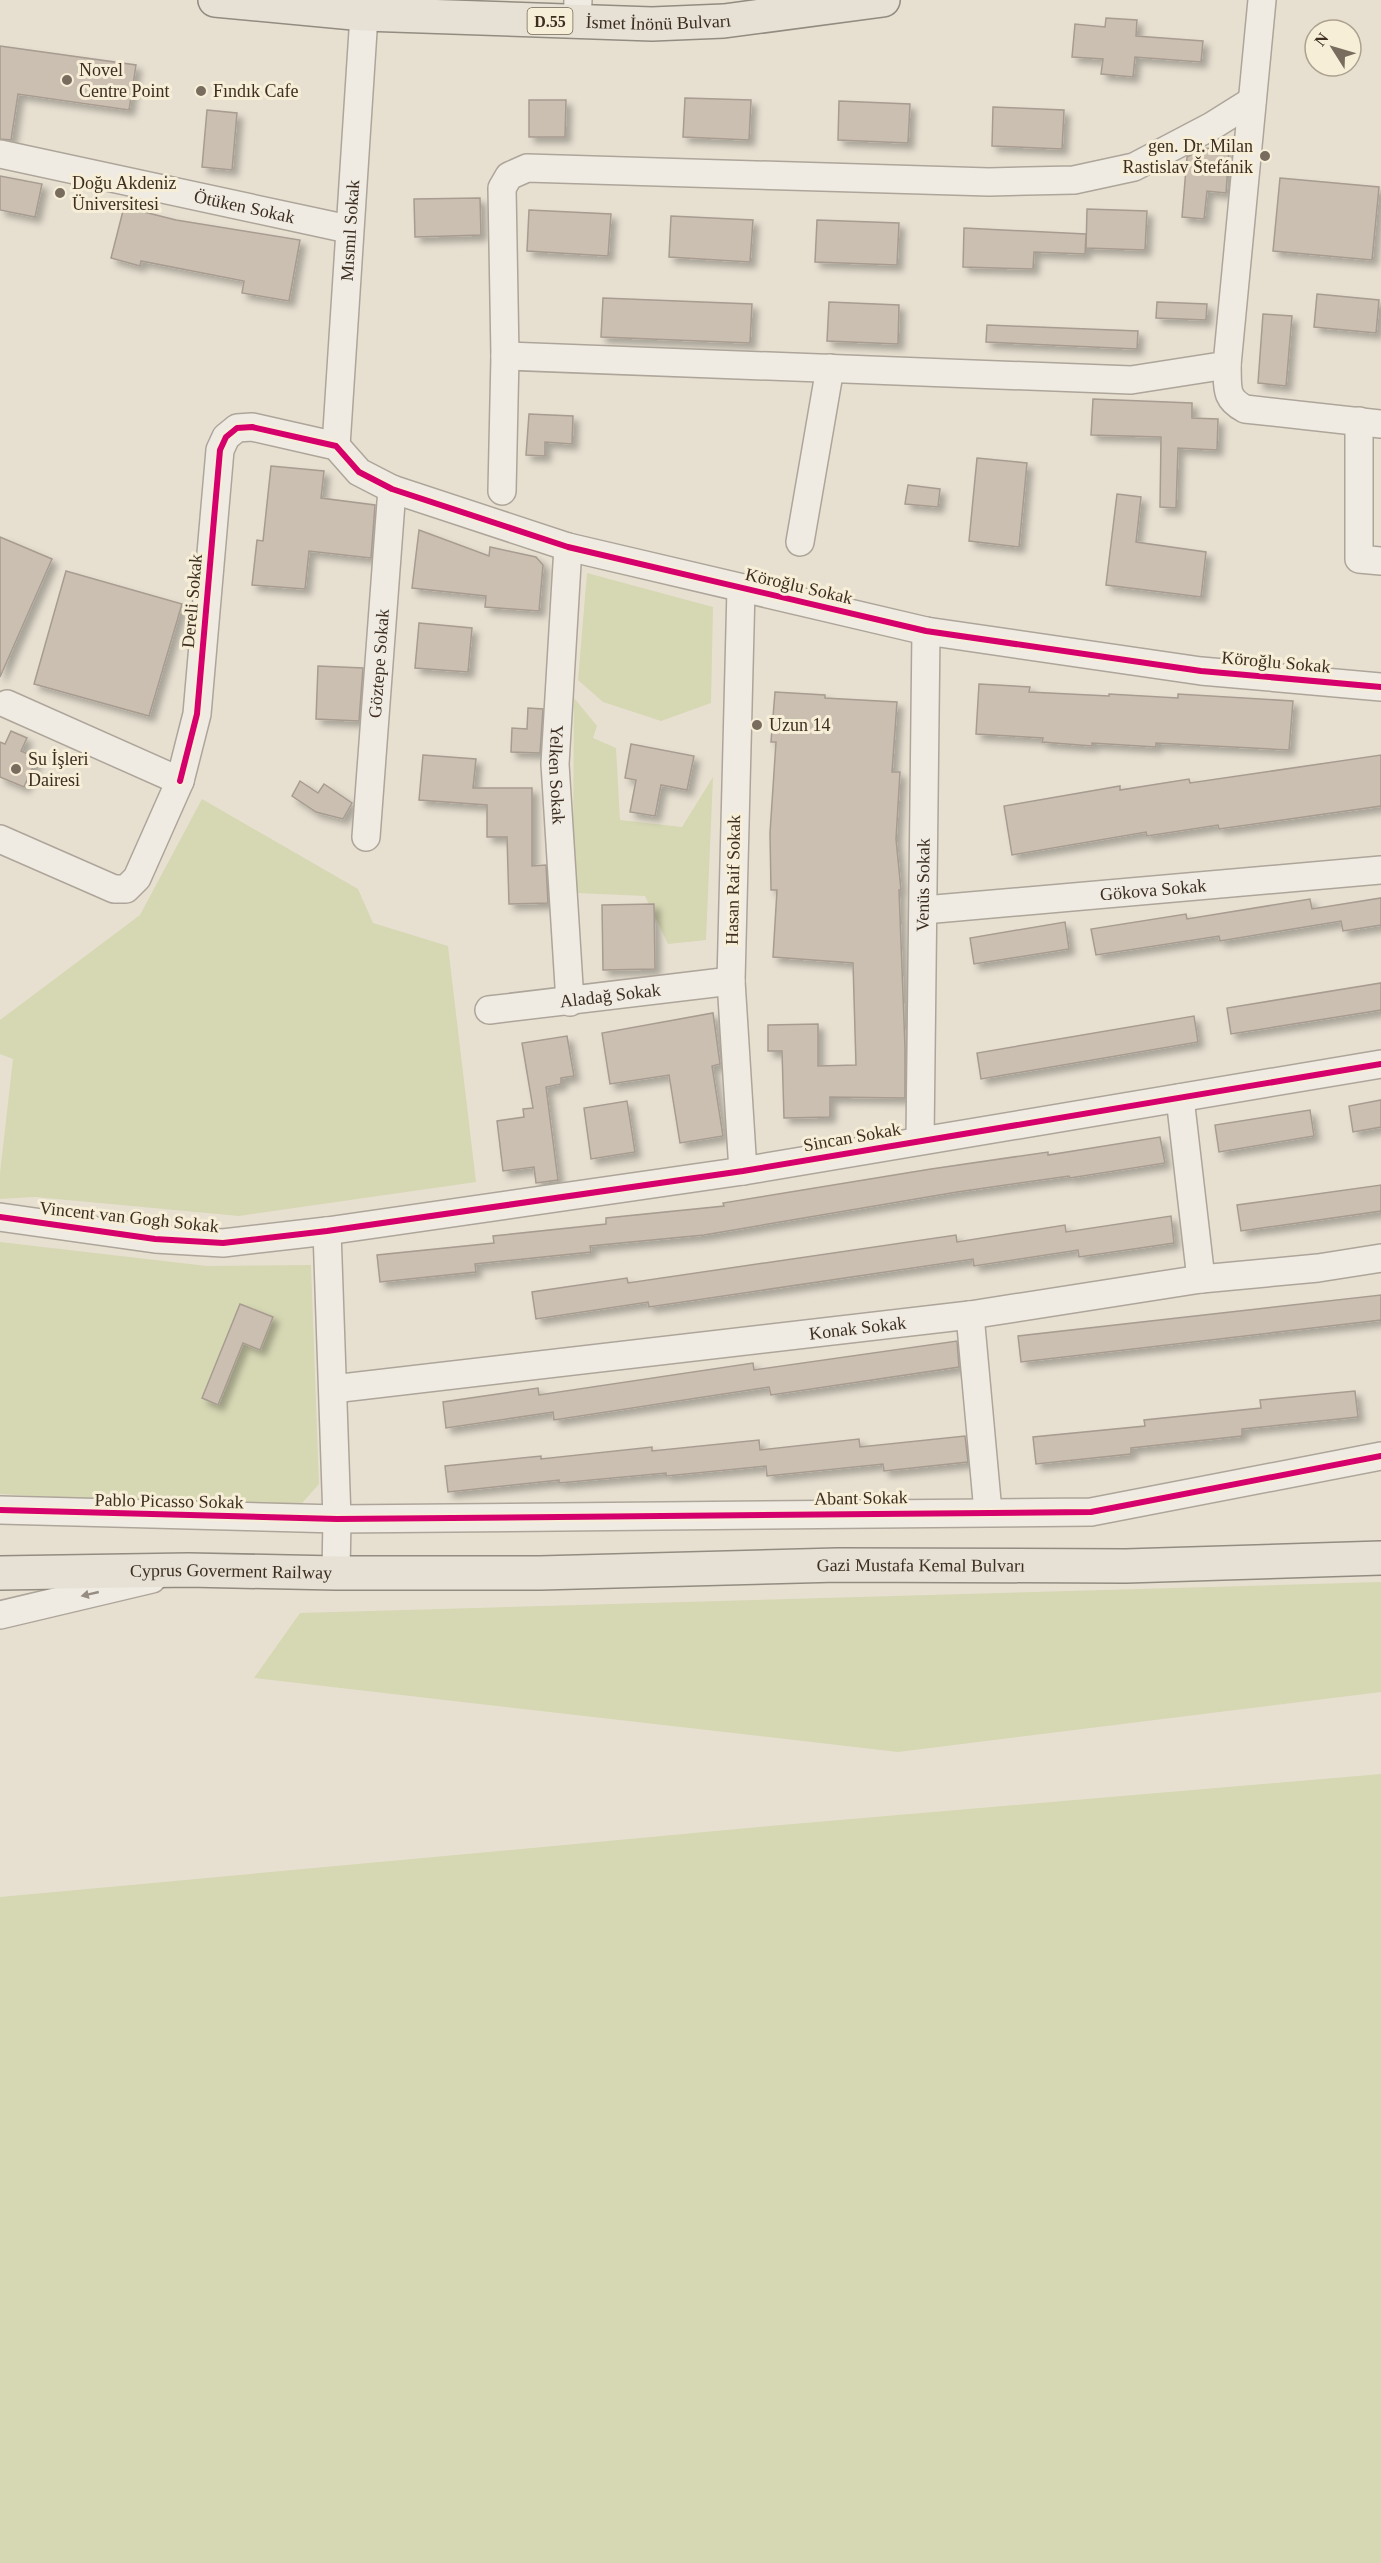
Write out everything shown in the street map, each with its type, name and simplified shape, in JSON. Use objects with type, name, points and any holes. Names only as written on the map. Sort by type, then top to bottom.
[{"type":"main road","name":"İsmet İnönü Bulvarı","points":[[216,0],[364,7],[577,11],[652,24],[724,21],[839,3],[883,0]]},
{"type":"main road","name":"Gazi Mustafa Kemal Bulvarı","points":[[461,1573],[838,1565],[1126,1566],[1381,1558]]},
{"type":"main road","name":"Cyprus Goverment Railway","points":[[0,1574],[188,1570],[461,1573]]},
{"type":"street","points":[[1262,0],[1227,365],[1228,395],[1234,403],[1245,409],[1370,423],[1359,560],[1381,561]]},
{"type":"street","name":"Mısmıl Sokak","points":[[336,446],[364,7]]},
{"type":"street","points":[[502,491],[505,356],[502,188],[509,176],[527,168],[989,182],[1074,180],[1134,167],[1212,126],[1252,101]]},
{"type":"street","name":"Ötüken Sokak","points":[[0,154],[348,230]]},
{"type":"street","points":[[505,356],[1131,380],[1227,365]]},
{"type":"street","points":[[800,542],[830,368]]},
{"type":"street","name":"Dereli Sokak","points":[[0,839],[114,889],[126,889],[137,878],[180,781],[196,714],[220,450],[226,437],[237,428],[252,427],[336,446]]},
{"type":"street","name":"Köroğlu Sokak","points":[[336,446],[358,472],[392,489],[568,547],[741,589],[926,631],[1201,670],[1381,687]]},
{"type":"street","name":"Göztepe Sokak","points":[[366,837],[392,489]]},
{"type":"street","name":"Yelken Sokak","points":[[568,547],[555,764],[570,1002]]},
{"type":"street","name":"Hasan Raif Sokak","points":[[741,589],[731,981],[743,1171]]},
{"type":"street","name":"Venüs Sokak","points":[[920,1140],[926,631]]},
{"type":"street","points":[[7,704],[180,781]]},
{"type":"street","name":"Gökova Sokak","points":[[924,910],[1381,870]]},
{"type":"street","name":"Aladağ Sokak","points":[[489,1010],[731,981]]},
{"type":"street","name":"Sincan Sokak","points":[[327,1231],[743,1171],[1381,1064]]},
{"type":"street","points":[[1180,1098],[1201,1279]]},
{"type":"street","name":"Vincent van Gogh Sokak","points":[[0,1217],[155,1239],[222,1243],[327,1231]]},
{"type":"street","points":[[327,1231],[337,1519],[336,1573]]},
{"type":"street","name":"Konak Sokak","points":[[333,1389],[970,1315],[1201,1279],[1318,1268],[1381,1258]]},
{"type":"street","points":[[970,1315],[988,1512]]},
{"type":"street","name":"Abant Sokak","points":[[337,1519],[1091,1512],[1381,1456]]},
{"type":"street","name":"Pablo Picasso Sokak","points":[[0,1510],[337,1519]]},
{"type":"street","points":[[0,1615],[188,1570]]},
{"type":"green space","points":[[587,573],[713,607],[711,703],[661,721],[603,702],[578,680]]},
{"type":"green space","points":[[574,698],[597,726],[593,738],[616,748],[620,820],[682,827],[713,777],[706,940],[668,944],[645,896],[576,893],[573,849]]},
{"type":"green space","points":[[202,799],[358,889],[373,923],[448,946],[476,1182],[239,1216],[35,1197],[0,1199],[0,1173],[13,1059],[0,1054],[0,1020],[140,915]]},
{"type":"green space","points":[[0,1242],[207,1266],[311,1265],[319,1484],[295,1511],[0,1494]]},
{"type":"green space","points":[[1381,1582],[1381,1692],[898,1752],[254,1678],[300,1613]]},
{"type":"green space","points":[[1381,1774],[1381,2563],[0,2563],[0,1897],[781,1825]]},
{"type":"building","points":[[1106,18],[1137,20],[1136,36],[1203,41],[1201,62],[1135,57],[1133,77],[1101,74],[1103,59],[1072,57],[1075,24],[1105,27]]},
{"type":"building","name":"Novel Centre Point","points":[[0,46],[136,65],[129,110],[18,94],[11,140],[0,139]]},
{"type":"building","points":[[685,98],[751,100],[749,140],[683,137]]},
{"type":"building","points":[[529,100],[566,100],[565,137],[529,137]]},
{"type":"building","points":[[839,101],[910,104],[908,143],[838,140]]},
{"type":"building","points":[[993,107],[1064,110],[1062,149],[992,146]]},
{"type":"building","points":[[207,110],[237,113],[232,170],[202,167]]},
{"type":"building","points":[[1204,148],[1229,150],[1226,193],[1207,191],[1204,219],[1182,217],[1187,157]]},
{"type":"building","points":[[0,176],[42,184],[35,217],[0,210]]},
{"type":"building","points":[[1280,178],[1379,187],[1372,260],[1273,251]]},
{"type":"building","points":[[480,198],[481,235],[415,237],[414,199]]},
{"type":"building","points":[[124,207],[176,220],[300,240],[289,301],[242,293],[244,281],[141,261],[140,266],[111,258]]},
{"type":"building","points":[[1087,209],[1147,211],[1145,250],[1086,248]]},
{"type":"building","points":[[529,210],[611,214],[608,256],[527,251]]},
{"type":"building","points":[[671,216],[753,220],[750,262],[669,257]]},
{"type":"building","points":[[817,220],[899,223],[897,265],[815,262]]},
{"type":"building","points":[[964,228],[1086,234],[1085,254],[1034,252],[1033,269],[963,267]]},
{"type":"building","points":[[1317,294],[1379,300],[1376,333],[1314,327]]},
{"type":"building","points":[[603,298],[752,304],[750,343],[601,337]]},
{"type":"building","points":[[829,302],[899,305],[898,344],[827,341]]},
{"type":"building","points":[[1157,302],[1207,304],[1206,320],[1156,318]]},
{"type":"building","points":[[1263,314],[1292,316],[1286,386],[1258,383]]},
{"type":"building","points":[[987,325],[1138,331],[1137,349],[986,342]]},
{"type":"building","points":[[1093,399],[1192,403],[1192,418],[1218,419],[1217,450],[1178,448],[1176,508],[1160,507],[1161,437],[1091,435]]},
{"type":"building","points":[[529,414],[573,416],[572,444],[545,442],[545,456],[526,455]]},
{"type":"building","points":[[977,458],[1027,463],[1019,547],[969,541]]},
{"type":"building","points":[[271,466],[324,471],[321,498],[375,505],[371,558],[309,551],[305,589],[252,585],[257,540],[263,541]]},
{"type":"building","points":[[908,485],[940,489],[938,507],[905,504]]},
{"type":"building","points":[[1117,494],[1141,497],[1136,542],[1206,552],[1201,597],[1106,585]]},
{"type":"building","points":[[419,530],[489,556],[490,547],[536,557],[543,565],[539,611],[485,607],[486,596],[412,588]]},
{"type":"building","points":[[0,537],[52,559],[0,677]]},
{"type":"building","points":[[66,571],[182,604],[149,716],[34,684]]},
{"type":"building","points":[[419,623],[472,628],[468,672],[415,668]]},
{"type":"building","points":[[318,666],[363,668],[359,721],[316,719]]},
{"type":"building","points":[[979,684],[1030,687],[1029,692],[1178,698],[1178,694],[1293,701],[1289,750],[1156,743],[1156,747],[1092,743],[1092,746],[1042,742],[1043,738],[976,734]]},
{"type":"building","points":[[775,692],[825,695],[825,698],[897,702],[892,772],[900,772],[896,839],[901,890],[899,890],[905,1098],[830,1097],[830,1117],[784,1118],[782,1051],[768,1051],[768,1025],[818,1024],[818,1066],[856,1065],[853,963],[773,957],[777,890],[771,890],[770,833],[776,742],[771,742]]},
{"type":"building","points":[[528,708],[543,709],[540,753],[511,752],[512,728],[527,729]]},
{"type":"building","name":"Su İşleri Dairesi","points":[[11,731],[27,738],[21,751],[37,758],[24,787],[0,777],[0,742],[5,744]]},
{"type":"building","points":[[631,744],[694,756],[687,790],[661,785],[655,816],[630,812],[636,780],[625,778]]},
{"type":"building","points":[[423,755],[476,759],[473,788],[532,788],[532,866],[546,865],[548,903],[509,904],[507,837],[487,837],[487,805],[419,800]]},
{"type":"building","points":[[1381,755],[1381,806],[1219,829],[1218,825],[1147,836],[1146,832],[1012,855],[1004,806],[1120,786],[1120,790],[1189,779],[1190,783]]},
{"type":"building","points":[[300,781],[318,793],[324,784],[352,803],[343,819],[316,812],[292,796]]},
{"type":"building","points":[[1381,898],[1381,925],[1343,931],[1341,921],[1220,941],[1219,936],[1096,955],[1091,929],[1186,914],[1187,919],[1310,899],[1312,909]]},
{"type":"building","points":[[654,904],[655,969],[603,970],[602,905]]},
{"type":"building","points":[[1065,922],[1069,949],[974,964],[970,938]]},
{"type":"building","points":[[1381,983],[1381,1010],[1231,1034],[1227,1008]]},
{"type":"building","points":[[713,1013],[720,1064],[712,1066],[723,1136],[680,1143],[669,1075],[610,1084],[602,1033]]},
{"type":"building","points":[[1194,1016],[1198,1042],[981,1079],[977,1053]]},
{"type":"building","points":[[567,1036],[574,1076],[561,1078],[561,1084],[546,1087],[558,1180],[536,1183],[534,1167],[503,1171],[497,1121],[524,1117],[523,1109],[533,1108],[522,1043]]},
{"type":"building","points":[[1381,1100],[1381,1127],[1353,1132],[1349,1106]]},
{"type":"building","points":[[627,1101],[635,1152],[591,1159],[584,1108]]},
{"type":"building","points":[[1310,1110],[1314,1136],[1219,1152],[1215,1125]]},
{"type":"building","points":[[1160,1137],[1165,1163],[957,1192],[704,1235],[590,1246],[591,1252],[475,1264],[476,1272],[380,1282],[377,1255],[494,1243],[493,1236],[606,1224],[606,1218],[724,1206],[723,1203],[931,1169],[1048,1152],[1048,1155]]},
{"type":"building","points":[[1381,1185],[1381,1211],[1241,1231],[1237,1205]]},
{"type":"building","points":[[1171,1216],[1174,1243],[1079,1257],[1078,1250],[974,1266],[973,1259],[649,1307],[648,1302],[536,1319],[532,1292],[627,1278],[628,1283],[956,1235],[957,1242],[1065,1225],[1066,1232]]},
{"type":"building","points":[[1381,1295],[1381,1320],[1021,1362],[1018,1336]]},
{"type":"building","points":[[240,1304],[273,1317],[260,1350],[243,1343],[218,1405],[202,1398]]},
{"type":"building","points":[[957,1341],[959,1367],[771,1395],[769,1387],[554,1420],[553,1412],[446,1428],[443,1402],[538,1388],[539,1395],[753,1363],[754,1370]]},
{"type":"building","points":[[1355,1391],[1358,1417],[1242,1429],[1242,1436],[1131,1448],[1131,1454],[1036,1464],[1033,1437],[1145,1426],[1144,1420],[1261,1408],[1260,1400]]},
{"type":"building","points":[[965,1436],[968,1462],[884,1471],[883,1464],[767,1476],[766,1466],[666,1476],[666,1473],[559,1483],[559,1480],[448,1492],[445,1466],[541,1456],[541,1459],[652,1447],[652,1451],[759,1440],[760,1450],[859,1439],[860,1447]]},
{"type":"cycle path","points":[[180,781],[197,714],[220,450],[226,437],[237,428],[252,427],[336,446],[359,472],[392,489],[568,547],[926,631],[1201,671],[1381,687]]},
{"type":"cycle path","points":[[0,1217],[155,1239],[223,1243],[327,1231],[743,1171],[1381,1064]]},
{"type":"cycle path","points":[[0,1510],[337,1519],[1091,1512],[1381,1456]]},
{"type":"place","name":"Novel Centre Point","points":[[67,80]]},
{"type":"place","name":"Fındık Cafe","points":[[201,91]]},
{"type":"place","name":"gen. Dr. Milan Rastislav Štefánik","points":[[1265,156]]},
{"type":"place","name":"Doğu Akdeniz Üniversitesi","points":[[60,193]]},
{"type":"place","name":"Uzun 14","points":[[757,725]]},
{"type":"place","name":"Su İşleri Dairesi","points":[[16,769]]}]
